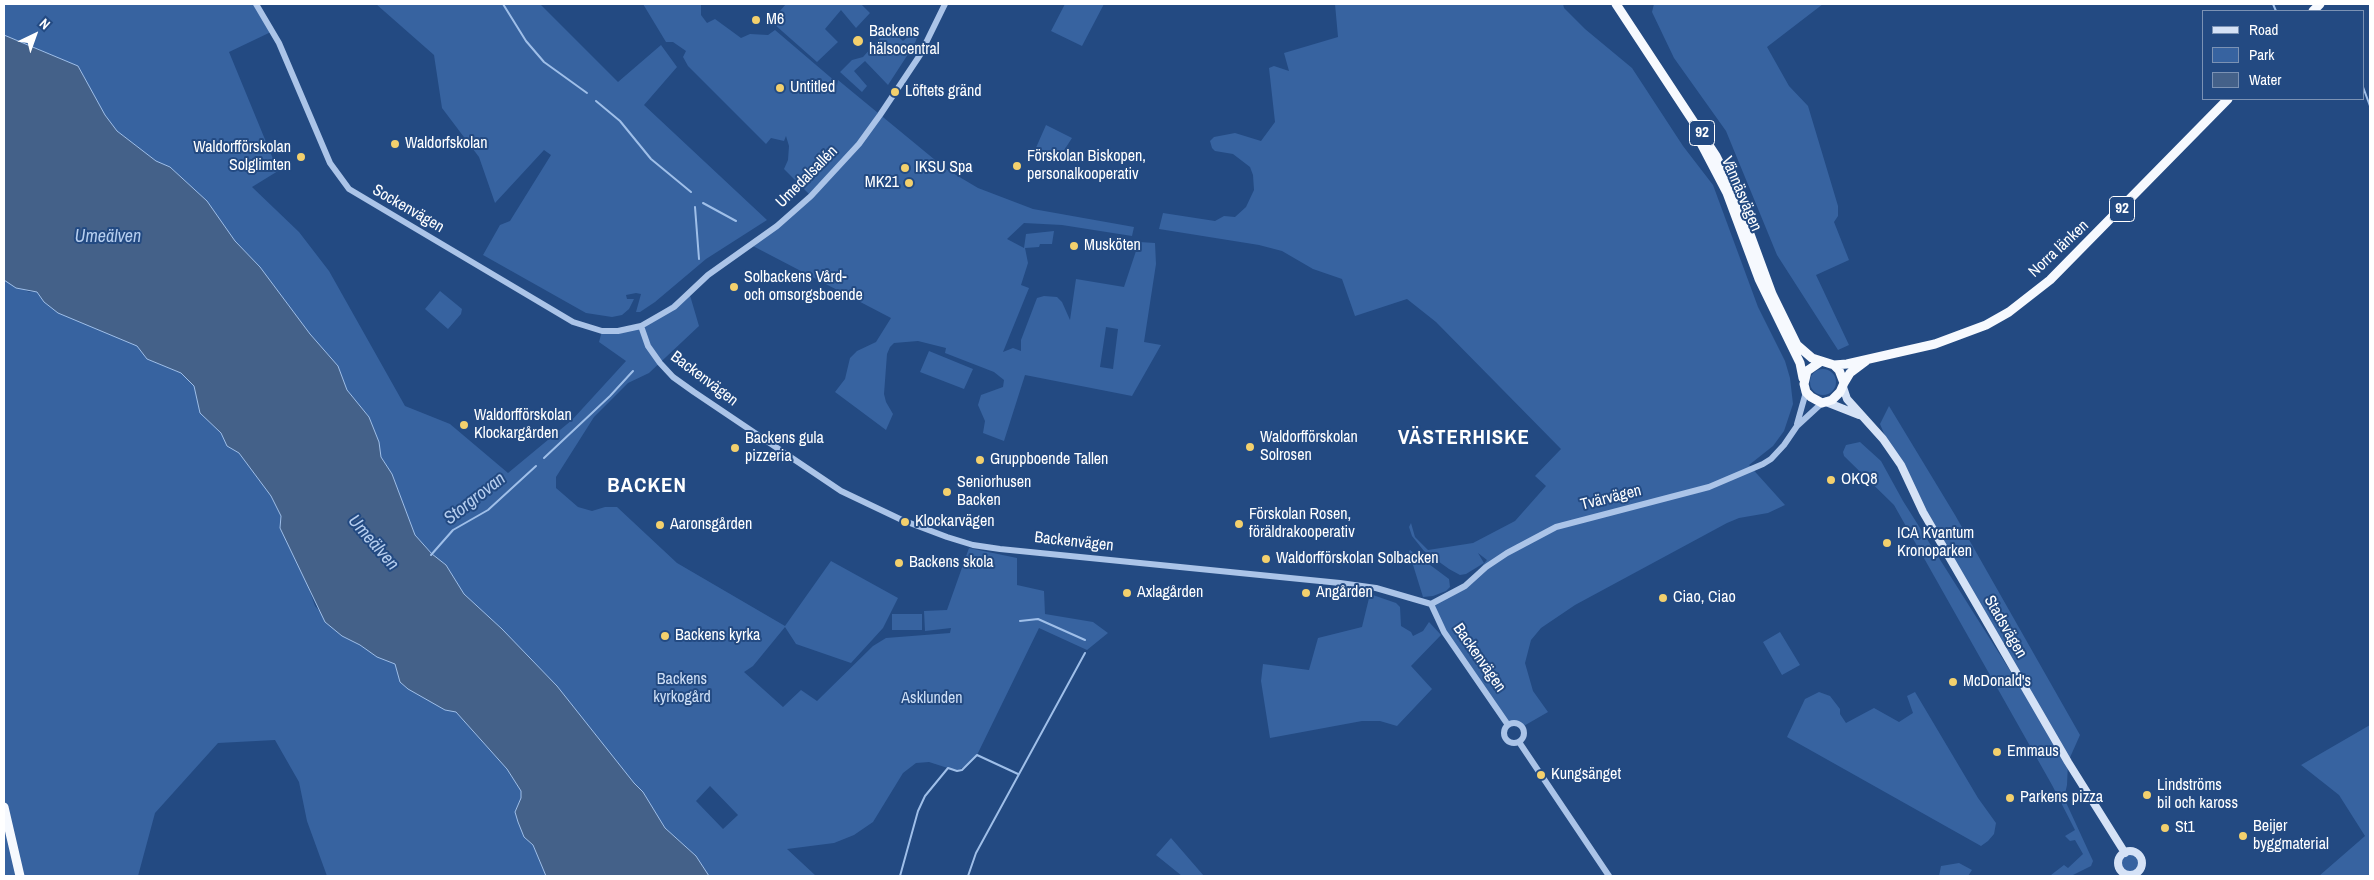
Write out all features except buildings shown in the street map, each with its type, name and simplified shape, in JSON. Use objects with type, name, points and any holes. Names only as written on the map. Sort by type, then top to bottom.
[{"type":"highway","name":"Vännäsvägen","points":[[1609,4],[1692,128],[1718,173],[1737,217],[1759,279],[1800,363],[1805,388]]},
{"type":"highway","name":"Vännäsvägen","points":[[1616,4],[1709,144],[1736,196],[1772,294],[1786,325],[1804,353],[1820,362]]},
{"type":"highway","name":"Norra länken","points":[[1834,365],[1847,364],[1935,344],[1986,326],[2008,312],[2056,274],[2227,100]]},
{"type":"highway","name":"Norra länken","points":[[1843,385],[1850,373],[1870,359]]},
{"type":"highway","points":[[1820,362],[1807,371],[1805,388],[1816,401],[1824,402]]},
{"type":"highway","name":"92","points":[[1820,362],[1834,365]]},
{"type":"highway","points":[[1834,365],[1839,370],[1843,385]]},
{"type":"highway","name":"92","points":[[1824,402],[1836,397],[1843,385]]},
{"type":"highway","points":[[4,807],[20,876]]},
{"type":"highway","points":[[4,829],[15,876]]},
{"type":"main road","name":"Stadsvägen","points":[[1843,385],[1847,399],[1883,439],[1900,465],[1923,512],[2068,762],[2125,853]]},
{"type":"main road","name":"Stadsvägen","points":[[1824,402],[1861,416]]},
{"type":"main road","points":[[2133,852],[2141,858],[2141,868],[2138,875],[2128,875],[2120,869],[2120,859],[2125,853],[2133,852]]},
{"type":"street","name":"Sockenvägen","points":[[256,4],[278,42],[330,163],[349,189],[573,322],[602,331],[618,331],[641,326]]},
{"type":"street","name":"Umedalsallén","points":[[641,326],[674,307],[708,275],[777,226],[811,196],[833,173],[880,115],[920,55],[945,4]]},
{"type":"street","name":"Backenvägen","points":[[641,326],[648,346],[657,359],[673,377],[694,392],[841,491],[902,520],[947,537],[973,545],[1000,549],[1340,583],[1376,588],[1431,604],[1444,632],[1508,725]]},
{"type":"street","name":"Tvärvägen","points":[[1797,426],[1805,388]]},
{"type":"street","name":"Tvärvägen","points":[[1431,604],[1465,586],[1486,567],[1507,552],[1556,527],[1709,487],[1763,464],[1771,459],[1797,426],[1824,402]]},
{"type":"street","name":"Backenvägen","points":[[1514,723],[1522,727],[1523,735],[1519,742],[1511,743],[1505,737],[1504,730],[1508,725],[1514,723]]},
{"type":"street","name":"Backenvägen","points":[[1519,742],[1609,876]]},
{"type":"green space","points":[[4,4],[256,4],[273,31],[229,52],[278,171],[252,187],[299,232],[329,271],[405,406],[450,424],[508,473],[572,420],[626,361],[599,342],[602,331],[641,326],[689,292],[699,326],[649,373],[628,383],[594,417],[556,477],[556,488],[578,507],[592,511],[605,507],[617,507],[677,563],[785,626],[831,561],[898,598],[883,628],[851,663],[796,644],[785,627],[753,666],[744,672],[783,707],[801,690],[817,701],[873,646],[886,638],[950,633],[951,628],[925,631],[924,611],[947,610],[969,548],[1017,558],[1017,585],[1044,591],[1045,614],[1093,622],[1108,633],[1087,650],[1039,628],[977,755],[967,765],[957,771],[929,762],[916,763],[903,773],[873,822],[854,835],[834,843],[787,849],[816,876],[709,876],[696,856],[665,828],[643,792],[557,686],[502,629],[464,594],[446,565],[432,554],[415,535],[392,474],[381,457],[379,442],[369,417],[347,390],[338,366],[310,334],[260,267],[235,241],[207,201],[170,167],[156,161],[117,131],[105,115],[78,66],[4,35]],"holes":[[[710,786],[738,815],[723,829],[696,801]]]},
{"type":"green space","points":[[376,4],[540,4],[618,82],[661,45],[677,67],[644,105],[767,220],[706,259],[655,302],[640,312],[636,312],[641,294],[636,293],[626,295],[627,299],[634,299],[629,309],[622,315],[612,317],[586,313],[483,255],[500,225],[510,221],[551,155],[544,150],[495,203],[479,157],[442,108],[434,55]]},
{"type":"green space","points":[[643,4],[701,4],[701,15],[707,23],[715,19],[741,38],[750,34],[768,35],[775,30],[836,82],[837,86],[838,80],[946,169],[978,188],[1033,209],[1134,227],[1132,236],[1062,225],[1024,223],[1007,239],[1024,248],[1026,234],[1054,231],[1052,244],[1040,244],[1039,247],[1025,248],[1028,263],[1021,285],[1029,288],[1003,352],[1013,348],[1021,351],[1021,340],[1037,298],[1044,296],[1057,297],[1062,302],[1070,320],[1076,279],[1124,287],[1139,242],[1155,243],[1156,264],[1144,342],[1161,345],[1132,396],[1025,375],[1004,441],[983,433],[985,421],[978,405],[981,395],[1003,387],[1004,380],[994,372],[945,353],[946,348],[918,341],[894,343],[887,354],[884,394],[893,414],[886,430],[835,392],[845,379],[850,358],[857,351],[876,342],[891,318],[751,245],[811,196],[784,169],[788,160],[789,146],[786,136],[784,141],[771,138],[766,144],[688,66],[683,57],[686,51],[673,42],[666,42]],"holes":[[[1106,327],[1118,329],[1113,369],[1100,367]]]},
{"type":"green space","points":[[786,4],[861,4],[870,13],[856,28],[841,10],[825,29],[838,42],[817,62],[774,24],[779,12]]},
{"type":"green space","points":[[1065,4],[1104,4],[1082,46],[1051,31]]},
{"type":"green space","points":[[1335,4],[1563,4],[1564,8],[1585,29],[1632,68],[1683,146],[1713,185],[1758,307],[1785,361],[1790,378],[1793,404],[1784,431],[1773,446],[1749,465],[1785,505],[1768,513],[1739,518],[1727,523],[1575,605],[1541,628],[1531,640],[1525,663],[1533,691],[1548,712],[1522,727],[1514,723],[1508,725],[1444,632],[1431,604],[1465,586],[1487,560],[1478,553],[1484,563],[1466,574],[1460,575],[1424,551],[1412,536],[1409,527],[1411,523],[1415,537],[1428,550],[1473,543],[1515,521],[1546,486],[1535,476],[1561,449],[1436,322],[1407,299],[1355,316],[1342,279],[1313,269],[1282,251],[1259,245],[1159,229],[1163,213],[1215,221],[1224,216],[1235,217],[1246,207],[1254,190],[1253,175],[1250,167],[1233,154],[1215,151],[1210,141],[1214,137],[1235,133],[1261,141],[1275,122],[1269,68],[1274,66],[1289,71],[1284,53],[1338,37]]},
{"type":"green space","points":[[1654,4],[1823,4],[1767,47],[1789,86],[1808,106],[1838,206],[1838,216],[1834,222],[1849,260],[1816,275],[1849,345],[1838,350],[1777,255],[1726,131],[1674,58],[1652,12]]},
{"type":"green space","points":[[889,28],[903,41],[916,30],[919,33],[914,45],[888,85],[865,61],[854,71],[867,86],[862,92],[840,72],[852,60],[863,57]]},
{"type":"green space","points":[[1046,125],[1072,138],[1059,158],[1035,150]]},
{"type":"green space","points":[[4,280],[29,292],[37,292],[44,302],[137,346],[147,359],[181,373],[194,386],[200,413],[221,433],[228,446],[239,453],[271,496],[281,516],[280,528],[305,578],[315,606],[342,636],[360,645],[377,657],[395,664],[400,682],[445,710],[456,712],[507,769],[521,791],[521,798],[515,812],[518,822],[524,837],[533,845],[546,876],[327,876],[307,821],[299,782],[275,740],[218,743],[155,813],[138,876],[4,876]]},
{"type":"green space","points":[[440,291],[462,309],[461,314],[448,329],[425,309]]},
{"type":"green space","points":[[929,351],[973,369],[964,389],[920,372]]},
{"type":"green space","points":[[1823,369],[1832,373],[1836,382],[1832,391],[1823,395],[1814,391],[1810,382],[1814,373]]},
{"type":"green space","points":[[1889,406],[1955,515],[2080,735],[2068,762],[2067,785],[2064,798],[2093,861],[2091,866],[2071,876],[2051,875],[2064,865],[2068,868],[2083,854],[2075,840],[2070,841],[2065,836],[2075,830],[2052,785],[1894,505],[1844,456],[1843,452],[1846,445],[1860,442],[1881,461],[1903,501],[2057,745],[1923,512],[1885,436],[1880,424]]},
{"type":"green space","points":[[1410,550],[1449,579],[1450,587],[1446,591],[1433,596],[1423,597]]},
{"type":"green space","points":[[1370,594],[1396,603],[1400,607],[1401,626],[1411,632],[1413,636],[1423,631],[1429,622],[1441,635],[1411,666],[1432,689],[1397,726],[1380,721],[1362,721],[1270,738],[1261,681],[1263,664],[1309,670],[1318,638],[1362,627]]},
{"type":"green space","points":[[892,614],[922,614],[922,630],[892,630]]},
{"type":"green space","points":[[1780,632],[1800,665],[1782,675],[1763,642]]},
{"type":"green space","points":[[1819,692],[1830,696],[1840,709],[1840,714],[1846,723],[1874,708],[1899,722],[1913,713],[1907,696],[1915,692],[1978,798],[1996,823],[1994,834],[1981,846],[1787,737],[1805,699]]},
{"type":"green space","points":[[2370,725],[2370,876],[2319,876],[2365,836],[2339,795],[2301,765]]},
{"type":"green space","points":[[1171,838],[1204,876],[1182,876],[1156,855]]},
{"type":"green space","points":[[2126,854],[2134,854],[2139,859],[2137,870],[2126,872],[2121,867],[2121,859]]},
{"type":"green space","points":[[1959,863],[1972,870],[1968,876],[1939,876],[1941,866]]},
{"type":"water","name":"Umeälven","points":[[4,35],[78,66],[105,115],[117,131],[156,161],[170,167],[207,201],[235,241],[260,267],[310,334],[338,366],[347,390],[369,417],[379,442],[381,457],[392,474],[415,535],[432,554],[446,565],[464,594],[502,629],[557,686],[643,792],[665,828],[696,856],[709,876],[546,876],[533,845],[524,837],[518,822],[515,812],[521,798],[521,791],[507,769],[456,712],[445,710],[408,689],[400,682],[395,664],[377,657],[360,645],[342,636],[325,622],[280,528],[281,516],[271,496],[239,453],[227,446],[221,433],[200,413],[194,386],[181,373],[147,359],[137,346],[58,313],[44,302],[37,292],[16,288],[4,280]]},
{"type":"waterway","points":[[503,4],[526,41],[544,62],[587,93]]},
{"type":"waterway","points":[[2273,4],[2276,10]]},
{"type":"waterway","points":[[2364,90],[2370,106]]},
{"type":"waterway","points":[[596,101],[620,121],[651,159],[691,192]]},
{"type":"waterway","points":[[703,203],[736,221]]},
{"type":"waterway","points":[[695,207],[699,259]]},
{"type":"waterway","name":"Storgrovan","points":[[544,458],[610,396],[633,371]]},
{"type":"waterway","name":"Storgrovan","points":[[431,555],[453,530],[488,510],[536,466]]},
{"type":"waterway","points":[[1020,621],[1038,619],[1085,640]]},
{"type":"waterway","points":[[968,876],[976,853],[1085,653]]},
{"type":"waterway","points":[[900,876],[918,811],[925,796],[948,768],[957,771],[962,770],[977,755],[1018,774]]},
{"type":"place","name":"M6","points":[[756,20]]},
{"type":"place","name":"Backens hälsocentral","points":[[858,41]]},
{"type":"place","name":"Untitled","points":[[780,88]]},
{"type":"place","name":"Löftets gränd","points":[[895,92]]},
{"type":"place","name":"Waldorfskolan","points":[[395,144]]},
{"type":"place","name":"Waldorfförskolan Solglimten","points":[[301,157]]},
{"type":"place","name":"Förskolan Biskopen, personalkooperativ","points":[[1017,166]]},
{"type":"place","name":"IKSU Spa","points":[[905,168]]},
{"type":"place","name":"MK21","points":[[909,183]]},
{"type":"place","name":"Musköten","points":[[1074,246]]},
{"type":"place","name":"Solbackens Vård- och omsorgsboende","points":[[734,287]]},
{"type":"place","name":"Waldorfförskolan Klockargården","points":[[464,425]]},
{"type":"place","name":"Waldorfförskolan Solrosen","points":[[1250,447]]},
{"type":"place","name":"Backens gula pizzeria","points":[[735,448]]},
{"type":"place","name":"Gruppboende Tallen","points":[[980,460]]},
{"type":"place","name":"OKQ8","points":[[1831,480]]},
{"type":"place","name":"Seniorhusen Backen","points":[[947,492]]},
{"type":"place","name":"Klockarvägen","points":[[905,522]]},
{"type":"place","name":"Förskolan Rosen, föräldrakooperativ","points":[[1239,524]]},
{"type":"place","name":"Aaronsgården","points":[[660,525]]},
{"type":"place","name":"ICA Kvantum Kronoparken","points":[[1887,543]]},
{"type":"place","name":"Waldorfförskolan Solbacken","points":[[1266,559]]},
{"type":"place","name":"Backens skola","points":[[899,563]]},
{"type":"place","name":"Axlagården","points":[[1127,593]]},
{"type":"place","name":"Angården","points":[[1306,593]]},
{"type":"place","name":"Ciao, Ciao","points":[[1663,598]]},
{"type":"place","name":"Backens kyrka","points":[[665,636]]},
{"type":"place","name":"McDonald's","points":[[1953,682]]},
{"type":"place","name":"Emmaus","points":[[1997,752]]},
{"type":"place","name":"Kungsänget","points":[[1541,775]]},
{"type":"place","name":"Lindströms bil och kaross","points":[[2147,795]]},
{"type":"place","name":"Parkens pizza","points":[[2010,798]]},
{"type":"place","name":"St1","points":[[2165,828]]},
{"type":"place","name":"Beijer byggmaterial","points":[[2243,836]]},
{"type":"district","name":"VÄSTERHISKE","points":[[1464,438]]},
{"type":"district","name":"BACKEN","points":[[647,486]]},
{"type":"park label","name":"Backens kyrkogård","points":[[682,689]]},
{"type":"park label","name":"Asklunden","points":[[932,699]]}]
